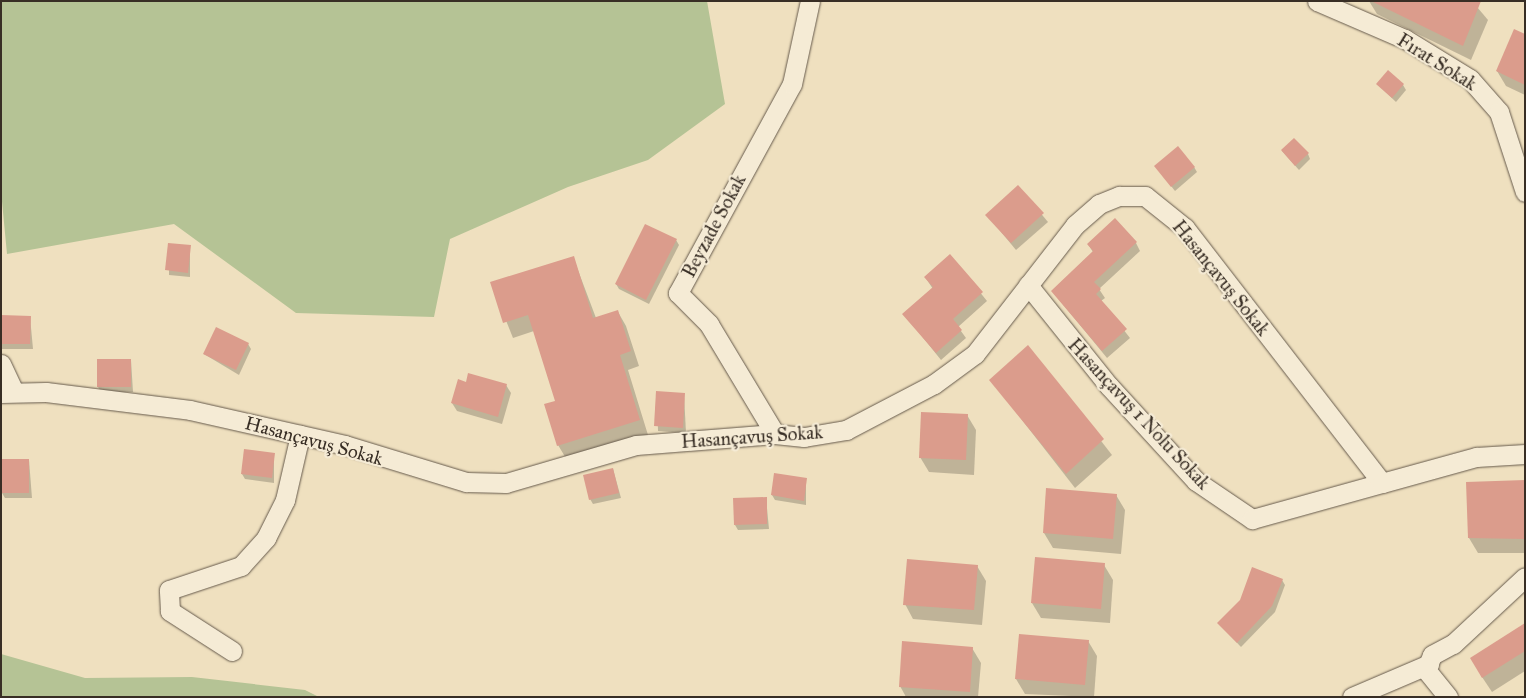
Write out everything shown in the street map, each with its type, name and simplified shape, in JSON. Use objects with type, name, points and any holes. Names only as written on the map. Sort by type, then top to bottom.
[{"type":"street","name":"Beyzade Sokak","points":[[775,434],[709,324],[678,293],[792,84],[810,1]]},
{"type":"street","name":"Fırat Sokak","points":[[1317,1],[1405,39],[1470,79],[1499,112],[1522,171],[1525,192]]},
{"type":"street","name":"Hasançavuş Sokak","points":[[8,392],[46,392],[190,410],[300,435],[425,473],[466,482],[506,483],[636,445],[775,434],[804,437],[846,430],[934,384],[975,354],[1075,225],[1099,204],[1119,196],[1145,196],[1185,228],[1382,483]]},
{"type":"street","name":"Hasançavuş 1 Nolu Sokak","points":[[1028,285],[1109,386],[1196,481],[1252,519],[1382,483]]},
{"type":"street","points":[[1,364],[8,392]]},
{"type":"street","points":[[232,651],[170,611],[169,590],[241,566],[266,538],[285,500],[300,435]]},
{"type":"street","points":[[1382,483],[1476,457],[1525,454]]},
{"type":"street","points":[[1448,697],[1426,670],[1432,655],[1453,644],[1525,577]]},
{"type":"street","points":[[1352,697],[1429,664]]},
{"type":"green space","points":[[1,1],[707,1],[725,104],[648,160],[568,187],[450,239],[434,317],[296,313],[174,224],[7,254],[1,191]]},
{"type":"green space","points":[[1,654],[85,678],[192,677],[305,690],[319,697],[1,697]]},
{"type":"building","points":[[1371,1],[1481,1],[1463,46]]},
{"type":"building","points":[[1514,29],[1525,34],[1525,85],[1496,71]]},
{"type":"building","points":[[1388,70],[1404,84],[1392,98],[1376,84]]},
{"type":"building","points":[[1294,138],[1309,153],[1295,166],[1281,150]]},
{"type":"building","points":[[1178,146],[1195,167],[1171,187],[1154,166]]},
{"type":"building","points":[[1018,185],[1044,213],[1011,243],[985,215]]},
{"type":"building","points":[[1115,218],[1137,242],[1094,282],[1101,289],[1096,294],[1127,329],[1102,351],[1051,291],[1093,251],[1087,244]]},
{"type":"building","points":[[645,224],[677,239],[646,300],[615,284]]},
{"type":"building","points":[[168,243],[191,245],[188,273],[165,270]]},
{"type":"building","points":[[950,254],[983,292],[953,319],[962,330],[936,353],[902,314],[933,287],[924,277]]},
{"type":"building","points":[[574,256],[593,318],[618,310],[631,351],[620,355],[640,420],[557,446],[544,404],[555,401],[528,315],[503,323],[490,282]]},
{"type":"building","points":[[1,315],[31,316],[30,344],[1,344]]},
{"type":"building","points":[[216,327],[249,343],[236,370],[203,354]]},
{"type":"building","points":[[1028,345],[1104,439],[1066,474],[989,380]]},
{"type":"building","points":[[97,359],[131,359],[131,387],[97,387]]},
{"type":"building","points":[[468,373],[507,384],[498,417],[451,403],[458,379],[466,382]]},
{"type":"building","points":[[656,391],[685,393],[683,428],[654,426]]},
{"type":"building","points":[[921,412],[968,414],[966,460],[919,458]]},
{"type":"building","points":[[244,449],[275,453],[272,478],[241,474]]},
{"type":"building","points":[[1,459],[29,459],[29,493],[1,493]]},
{"type":"building","points":[[613,468],[619,493],[589,500],[583,475]]},
{"type":"building","points":[[774,473],[807,478],[804,501],[771,495]]},
{"type":"building","points":[[1525,480],[1525,539],[1468,538],[1466,482]]},
{"type":"building","points":[[1046,488],[1117,494],[1113,539],[1043,533]]},
{"type":"building","points":[[767,497],[767,524],[734,525],[733,498]]},
{"type":"building","points":[[1035,557],[1105,563],[1101,609],[1031,603]]},
{"type":"building","points":[[907,559],[978,565],[974,610],[903,605]]},
{"type":"building","points":[[1252,567],[1283,579],[1272,606],[1237,643],[1217,623],[1240,600]]},
{"type":"building","points":[[1525,623],[1525,651],[1482,678],[1470,658]]},
{"type":"building","points":[[1019,634],[1089,640],[1085,685],[1015,679]]},
{"type":"building","points":[[902,641],[973,647],[970,692],[899,687]]}]
